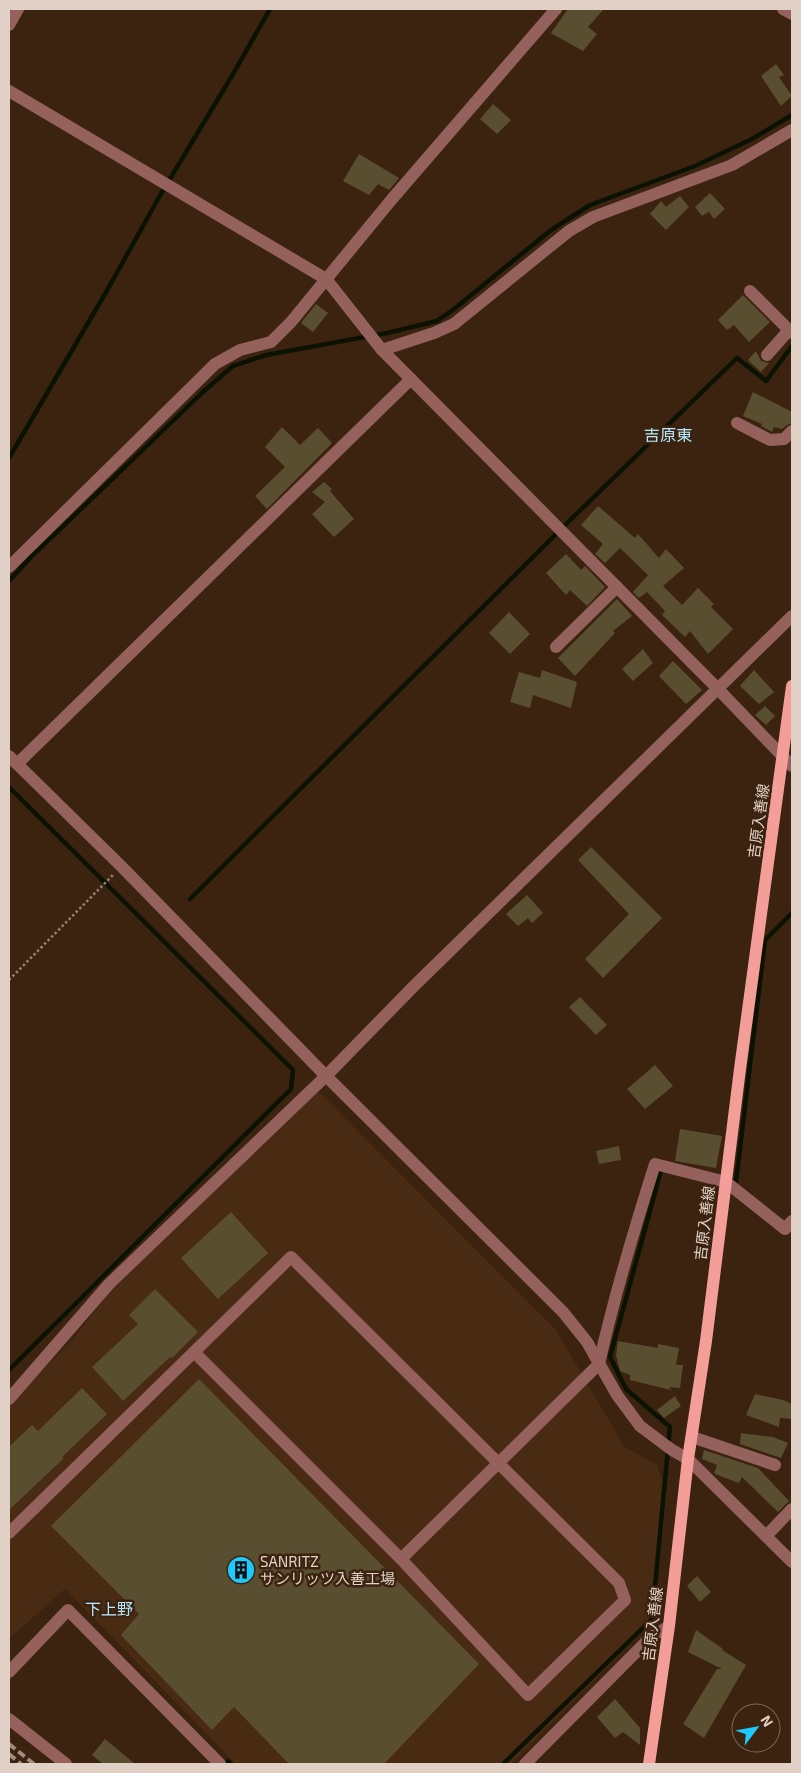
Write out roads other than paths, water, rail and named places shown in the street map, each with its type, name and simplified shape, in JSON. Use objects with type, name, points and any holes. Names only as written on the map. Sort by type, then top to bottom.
[{"type":"main road","name":"吉原入善線","points":[[649,1764],[726,1182],[788,762],[792,686]]},
{"type":"street","points":[[9,25],[18,9]]},
{"type":"street","points":[[9,567],[215,364],[240,350],[271,342],[291,322],[392,199],[556,9]]},
{"type":"street","points":[[783,9],[792,14]]},
{"type":"street","points":[[9,91],[326,279],[382,350],[788,762]]},
{"type":"street","points":[[382,350],[434,333],[454,324],[569,231],[593,217],[732,164],[792,130]]},
{"type":"street","points":[[750,292],[791,332],[767,355]]},
{"type":"street","points":[[411,379],[13,760],[122,867],[326,1076],[563,1312],[587,1342],[617,1395],[640,1426],[672,1450],[688,1459],[792,1562]]},
{"type":"street","points":[[737,423],[770,440],[784,439],[792,431]]},
{"type":"street","points":[[556,646],[617,587]]},
{"type":"street","points":[[9,1398],[109,1284],[326,1076],[420,980],[792,616]]},
{"type":"street","points":[[401,1559],[600,1364],[608,1321],[655,1164],[726,1182],[790,1228]]},
{"type":"street","points":[[9,1533],[290,1257],[619,1583],[625,1600],[528,1695],[401,1559],[194,1352]]},
{"type":"street","points":[[692,1437],[775,1465]]},
{"type":"street","points":[[766,1536],[792,1509]]},
{"type":"street","points":[[9,1672],[68,1610],[220,1764]]},
{"type":"street","points":[[525,1764],[650,1638],[668,1626]]},
{"type":"street","points":[[9,1719],[66,1764]]},
{"type":"waterway","points":[[9,458],[270,9]]},
{"type":"waterway","points":[[9,581],[32,556],[204,391],[233,366],[266,355],[387,333],[437,321],[551,230],[590,205],[695,166],[752,139],[792,115]]},
{"type":"waterway","points":[[190,899],[564,526],[737,358],[766,381],[792,346]]},
{"type":"waterway","points":[[9,787],[293,1070],[291,1089],[9,1370]]},
{"type":"waterway","points":[[731,1180],[736,1182],[765,940],[792,913]]},
{"type":"waterway","points":[[503,1764],[652,1619],[670,1427],[626,1389],[610,1357],[662,1167]]},
{"type":"waterway","points":[[226,1764],[228,1761],[231,1764]]},
{"type":"railway","points":[[9,1744],[34,1764]]},
{"type":"railway","points":[[9,1754],[21,1764]]},
{"type":"place","name":"SANRITZ サンリッツ入善工場","points":[[241,1570]]},
{"type":"district","name":"吉原東","points":[[668,434]]},
{"type":"district","name":"下上野","points":[[109,1608]]}]
